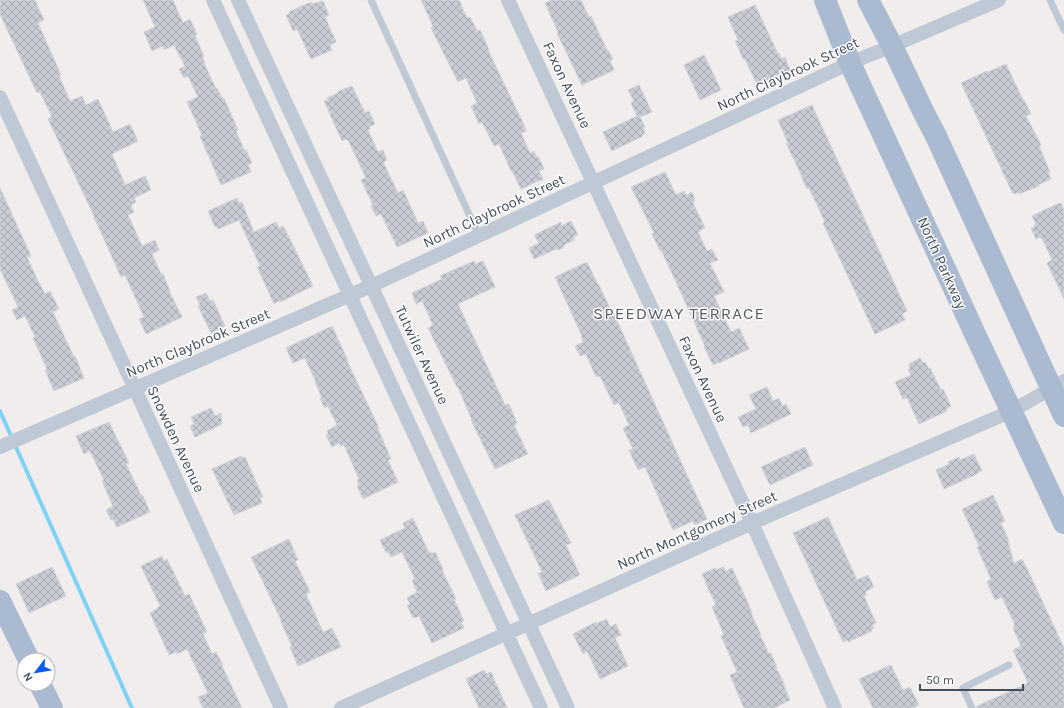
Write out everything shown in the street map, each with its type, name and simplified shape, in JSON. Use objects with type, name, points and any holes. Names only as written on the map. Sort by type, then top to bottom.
[{"type":"main road","points":[[818,0],[850,63]]},
{"type":"main road","name":"North Parkway","points":[[825,0],[850,63],[1064,523]]},
{"type":"main road","points":[[868,0],[892,46],[1057,384],[1064,416]]},
{"type":"main road","points":[[875,0],[892,46]]},
{"type":"main road","points":[[0,602],[25,652]]},
{"type":"main road","points":[[44,692],[52,708]]},
{"type":"street","points":[[213,0],[541,708]]},
{"type":"street","name":"Tutwiler Avenue","points":[[238,0],[568,708]]},
{"type":"street","name":"Faxon Avenue","points":[[508,0],[752,523],[835,708]]},
{"type":"street","name":"North Claybrook Street","points":[[0,447],[349,296],[850,63],[999,0]]},
{"type":"street","points":[[225,26],[246,17]]},
{"type":"street","name":"Snowden Avenue","points":[[0,97],[281,708]]},
{"type":"street","name":"North Montgomery Street","points":[[341,708],[752,523],[1012,411],[1057,384]]},
{"type":"lane","points":[[371,0],[431,128],[479,236]]},
{"type":"lane","points":[[1050,0],[1064,30]]},
{"type":"lane","points":[[972,708],[963,688],[1009,665]]},
{"type":"building","points":[[0,0],[35,0],[44,20],[38,23],[61,75],[59,76],[70,101],[82,96],[86,105],[98,99],[113,132],[130,124],[138,141],[112,154],[125,185],[145,176],[151,190],[134,198],[136,202],[131,205],[134,212],[128,215],[142,246],[155,240],[159,250],[152,254],[161,274],[163,274],[169,291],[182,317],[146,334],[139,319],[144,317],[125,275],[121,277],[48,119],[52,117],[40,92],[37,93],[0,14]]},
{"type":"building","points":[[143,0],[173,0],[183,23],[190,19],[197,34],[195,36],[204,56],[202,57],[205,62],[204,63],[216,89],[217,88],[222,98],[224,98],[238,130],[236,131],[244,150],[246,150],[252,163],[248,165],[251,172],[221,185],[200,136],[202,135],[187,102],[198,97],[188,76],[184,78],[179,69],[185,66],[174,45],[164,50],[163,46],[152,51],[144,32],[155,27]]},
{"type":"building","points":[[421,0],[459,0],[467,18],[470,17],[477,31],[480,30],[525,127],[526,131],[521,133],[530,153],[534,151],[544,169],[539,171],[543,179],[521,189],[499,144],[494,146],[482,122],[479,124],[471,106],[477,103],[466,78],[458,82],[431,28],[433,26]]},
{"type":"building","points":[[552,0],[581,0],[613,59],[610,61],[614,70],[582,85],[557,33],[558,32],[545,3]]},
{"type":"building","points":[[323,1],[329,15],[325,17],[336,42],[330,45],[332,50],[311,59],[297,29],[293,31],[286,15],[290,14],[289,12],[311,2],[312,4]]},
{"type":"building","points":[[755,5],[778,54],[779,53],[781,59],[785,57],[790,70],[757,85],[735,41],[738,40],[728,17]]},
{"type":"building","points":[[704,55],[721,90],[700,100],[684,65]]},
{"type":"building","points":[[1006,64],[1031,114],[1026,116],[1041,145],[1039,146],[1050,172],[1048,173],[1051,179],[1038,185],[1039,186],[1019,194],[1019,192],[1013,194],[961,83]]},
{"type":"building","points":[[639,85],[652,112],[640,117],[645,127],[643,128],[645,133],[642,135],[643,136],[612,151],[603,132],[637,116],[631,103],[634,101],[628,90]]},
{"type":"building","points":[[352,86],[365,113],[369,111],[375,124],[369,127],[370,129],[368,130],[378,152],[383,150],[387,160],[383,162],[398,193],[403,190],[418,223],[423,221],[428,233],[397,247],[381,214],[376,216],[371,206],[373,205],[361,180],[366,178],[348,140],[346,139],[342,141],[324,101],[328,100],[327,98],[338,93],[339,91]]},
{"type":"building","points":[[812,105],[907,311],[902,314],[905,320],[875,334],[823,223],[825,222],[809,188],[807,189],[786,143],[788,143],[778,120]]},
{"type":"building","points":[[665,172],[676,195],[684,191],[686,195],[692,192],[695,200],[693,203],[705,228],[698,232],[707,251],[712,249],[718,260],[710,263],[724,292],[714,296],[731,332],[739,328],[749,349],[713,365],[677,284],[652,234],[654,233],[631,187]]},
{"type":"building","points":[[0,188],[31,256],[27,257],[37,279],[45,294],[50,291],[59,309],[53,312],[74,357],[75,356],[84,378],[54,391],[45,370],[47,369],[33,338],[35,337],[25,316],[17,320],[12,310],[18,307],[0,269]]},
{"type":"building","points":[[237,198],[239,203],[242,202],[254,232],[276,222],[279,228],[284,227],[313,286],[274,304],[257,267],[260,266],[239,220],[218,229],[217,226],[215,227],[208,211]]},
{"type":"building","points":[[1061,203],[1064,210],[1064,299],[1047,263],[1052,260],[1042,238],[1041,239],[1040,237],[1036,239],[1031,228],[1035,227],[1034,225],[1036,224],[1032,216]]},
{"type":"building","points":[[571,221],[578,235],[573,237],[574,240],[564,245],[563,248],[558,250],[556,249],[534,259],[529,248],[539,243],[534,235],[561,222],[561,226]]},
{"type":"building","points":[[474,261],[475,264],[483,261],[495,287],[458,304],[505,405],[509,404],[517,423],[514,425],[528,454],[495,469],[471,420],[458,387],[428,328],[433,325],[422,301],[416,304],[412,293],[442,279],[440,276]]},
{"type":"building","points":[[587,262],[613,315],[614,314],[707,519],[695,525],[693,521],[673,530],[645,467],[638,470],[629,450],[633,449],[623,428],[629,425],[619,403],[614,405],[600,376],[596,377],[586,354],[580,356],[575,346],[583,342],[582,336],[555,277]]},
{"type":"building","points":[[206,293],[210,301],[213,300],[225,326],[211,333],[198,306],[200,305],[196,297]]},
{"type":"building","points":[[332,326],[379,428],[378,429],[391,459],[388,460],[398,482],[363,499],[357,486],[359,486],[357,480],[359,479],[344,445],[341,446],[339,443],[332,447],[326,435],[328,434],[327,431],[337,425],[328,406],[325,408],[320,399],[322,398],[305,358],[293,363],[286,348]]},
{"type":"building","points":[[920,358],[923,363],[925,362],[929,369],[930,368],[941,390],[943,389],[951,406],[946,409],[947,411],[919,424],[907,398],[903,399],[895,382],[911,375],[908,369],[910,368],[909,364]]},
{"type":"building","points":[[767,387],[773,401],[779,398],[782,406],[786,404],[791,414],[751,433],[748,425],[743,427],[738,417],[756,409],[749,395]]},
{"type":"building","points":[[211,408],[215,416],[221,413],[222,424],[195,437],[190,426],[194,424],[191,417]]},
{"type":"building","points":[[109,422],[129,463],[126,464],[150,512],[117,527],[113,519],[111,520],[106,510],[113,506],[102,481],[104,480],[90,451],[84,454],[76,436]]},
{"type":"building","points":[[805,447],[813,465],[770,485],[761,467]]},
{"type":"building","points":[[974,454],[982,471],[944,489],[936,470],[959,457],[960,460]]},
{"type":"building","points":[[241,456],[242,458],[245,457],[263,497],[260,498],[262,503],[234,515],[212,469]]},
{"type":"building","points":[[993,495],[1005,521],[1001,523],[1009,541],[1014,563],[1022,559],[1064,648],[1064,708],[977,708],[977,706],[1028,683],[1013,650],[1021,646],[1013,628],[1015,625],[1002,597],[995,600],[987,582],[991,579],[977,547],[979,546],[962,509]]},
{"type":"building","points":[[549,500],[571,543],[566,545],[580,575],[546,591],[538,573],[542,572],[515,515]]},
{"type":"building","points":[[828,517],[857,580],[868,575],[874,587],[865,592],[867,595],[864,596],[876,623],[872,625],[874,628],[871,629],[872,631],[848,642],[847,640],[843,642],[793,533]]},
{"type":"building","points":[[413,518],[429,553],[431,552],[431,554],[435,552],[464,621],[461,622],[464,628],[432,643],[419,616],[413,618],[407,605],[410,604],[407,598],[417,592],[412,580],[415,579],[402,552],[391,557],[388,552],[386,553],[380,540],[405,528],[403,523]]},
{"type":"building","points":[[289,539],[298,560],[295,561],[310,592],[306,594],[323,632],[332,628],[341,647],[298,666],[290,647],[292,646],[281,620],[251,557]]},
{"type":"building","points":[[162,556],[164,561],[167,559],[185,596],[189,594],[207,632],[203,634],[212,654],[216,652],[242,708],[203,708],[198,697],[208,693],[187,649],[177,654],[176,652],[169,655],[150,613],[160,606],[141,566]]},
{"type":"building","points":[[52,567],[66,596],[29,613],[16,584]]},
{"type":"building","points":[[723,567],[726,571],[732,568],[752,612],[751,613],[760,635],[769,654],[771,653],[776,668],[785,685],[784,686],[790,700],[775,708],[744,708],[730,675],[737,672],[721,636],[724,635],[712,607],[716,605],[702,574],[715,568],[716,570]]},
{"type":"building","points":[[607,619],[610,627],[616,624],[621,635],[615,638],[628,666],[600,679],[587,651],[583,654],[573,634],[596,622],[596,624]]},
{"type":"building","points":[[891,665],[903,690],[910,687],[919,705],[913,708],[873,708],[859,679]]},
{"type":"building","points":[[484,670],[486,674],[491,672],[507,708],[479,708],[466,679]]},
{"type":"waterway","points":[[0,411],[132,708]]},
{"type":"district","name":"SPEEDWAY TERRACE","points":[[679,313]]}]
